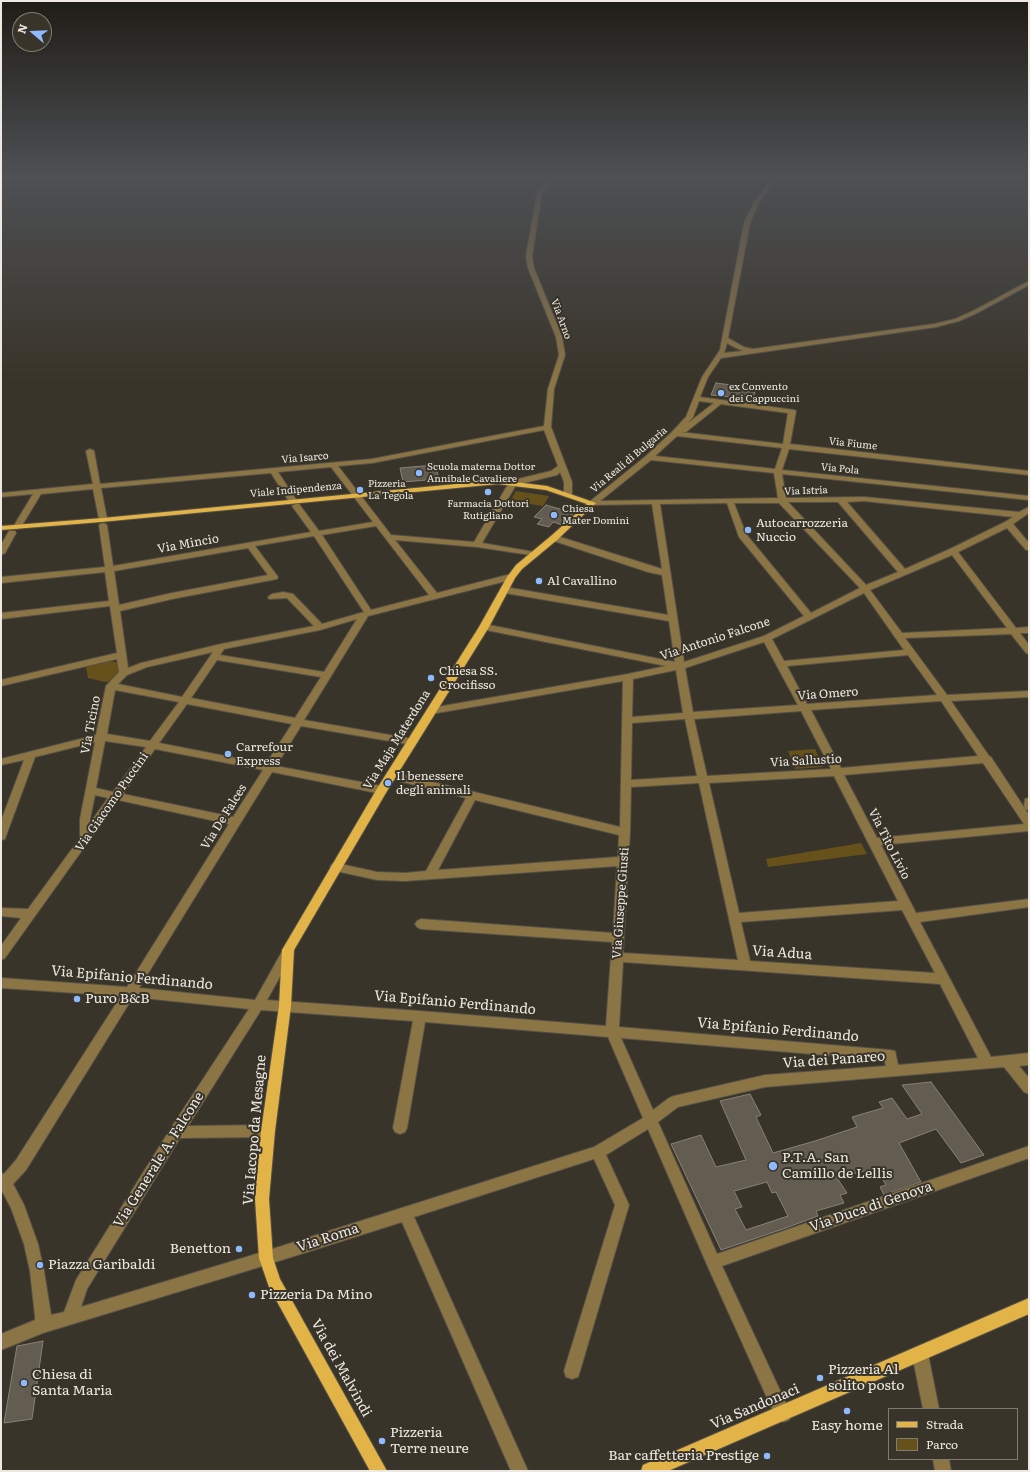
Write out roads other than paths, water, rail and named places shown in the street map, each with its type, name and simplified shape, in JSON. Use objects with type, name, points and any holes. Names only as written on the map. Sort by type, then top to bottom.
[{"type":"main road","points":[[513,483],[547,488],[592,503]]},
{"type":"main road","name":"Viale Indipendenza","points":[[1,534],[14,530],[358,497],[500,487],[513,483]]},
{"type":"main road","name":"Via Maja Materdona","points":[[285,1006],[288,950],[382,790],[484,627],[512,577],[519,567],[554,538],[592,503]]},
{"type":"main road","name":"Viale Indipendenza","points":[[1,528],[14,530]]},
{"type":"main road","name":"Via Iacopo da Mesagne","points":[[266,1258],[262,1199],[268,1130],[285,1006]]},
{"type":"main road","name":"Via dei Malvindi","points":[[266,1258],[274,1282],[379,1471]]},
{"type":"main road","name":"Via Sandonaci","points":[[649,1471],[1029,1306]]},
{"type":"street","name":"Via Arno","points":[[531,247],[529,256],[531,268],[559,337],[562,355],[551,390],[547,427],[568,482],[568,494]]},
{"type":"street","points":[[721,353],[743,247]]},
{"type":"street","points":[[721,353],[756,350],[934,326],[957,320],[975,312],[1029,282]]},
{"type":"street","points":[[725,339],[743,349]]},
{"type":"street","points":[[721,353],[743,349],[756,350]]},
{"type":"street","name":"Via Reali di Bulgaria","points":[[592,503],[649,458],[677,433],[689,417],[709,370],[721,353]]},
{"type":"street","points":[[696,399],[792,411],[786,446],[778,472],[783,502],[865,589],[987,759],[1029,823]]},
{"type":"street","name":"Via Reali di Bulgaria","points":[[677,433],[720,402]]},
{"type":"street","name":"Via Isarco","points":[[1,496],[97,486],[274,471],[393,458],[547,427]]},
{"type":"street","name":"Via Fiume","points":[[677,433],[1029,473]]},
{"type":"street","points":[[90,451],[103,522],[124,673],[144,664],[320,627],[512,577]]},
{"type":"street","name":"Via Pola","points":[[649,458],[1029,498]]},
{"type":"street","points":[[333,465],[435,597]]},
{"type":"street","points":[[476,545],[513,483],[554,473],[562,467]]},
{"type":"street","points":[[274,471],[317,534],[367,614]]},
{"type":"street","points":[[1,553],[38,492]]},
{"type":"street","points":[[841,500],[904,573]]},
{"type":"street","name":"Via Istria","points":[[592,503],[864,500],[1020,515]]},
{"type":"street","points":[[730,502],[742,535],[810,617]]},
{"type":"street","points":[[656,503],[689,717],[745,966]]},
{"type":"street","name":"Via Antonio Falcone","points":[[431,711],[628,677],[680,666],[767,638],[865,589],[953,552],[1008,524],[1029,509]]},
{"type":"street","name":"Via Mincio","points":[[1,580],[109,569],[378,523]]},
{"type":"street","points":[[1008,524],[1025,539],[1029,548]]},
{"type":"street","points":[[389,537],[476,545],[534,554]]},
{"type":"street","points":[[554,538],[652,570],[667,573]]},
{"type":"street","points":[[1,616],[114,606],[274,578],[250,545]]},
{"type":"street","points":[[953,552],[1029,651]]},
{"type":"street","points":[[505,590],[673,620]]},
{"type":"street","points":[[272,597],[283,595],[290,596],[320,627]]},
{"type":"street","name":"Via De Falces","points":[[5,1184],[21,1165],[367,614]]},
{"type":"street","points":[[484,627],[680,666]]},
{"type":"street","points":[[899,636],[1029,630]]},
{"type":"street","name":"Via Tito Livio","points":[[767,638],[782,664],[987,1062]]},
{"type":"street","name":"Via Giacomo Puccini","points":[[1,955],[185,700],[221,647]]},
{"type":"street","points":[[782,664],[910,652]]},
{"type":"street","points":[[1,683],[121,654]]},
{"type":"street","points":[[214,657],[327,676]]},
{"type":"street","name":"Via Ticino","points":[[85,838],[85,819],[111,686],[124,673]]},
{"type":"street","name":"Via Giuseppe Giusti","points":[[628,677],[626,832],[612,1032],[713,1262],[783,1414]]},
{"type":"street","points":[[111,686],[298,722],[413,742]]},
{"type":"street","name":"Via Omero","points":[[628,720],[805,709],[944,698],[1029,694]]},
{"type":"street","points":[[1,762],[102,737],[152,745],[382,790]]},
{"type":"street","points":[[1,836],[32,755]]},
{"type":"street","name":"Via Sallustio","points":[[626,784],[837,772],[987,759]]},
{"type":"street","points":[[391,776],[626,832]]},
{"type":"street","points":[[91,791],[237,822]]},
{"type":"street","points":[[429,876],[472,796]]},
{"type":"street","points":[[874,842],[1029,827]]},
{"type":"street","points":[[336,867],[377,876],[429,876],[623,861]]},
{"type":"street","points":[[913,918],[1029,903]]},
{"type":"street","points":[[734,918],[906,905]]},
{"type":"street","points":[[1,912],[31,914]]},
{"type":"street","points":[[421,924],[619,938]]},
{"type":"street","name":"Via Maja Materdona","points":[[258,1005],[288,950]]},
{"type":"street","name":"Via Adua","points":[[617,957],[944,979]]},
{"type":"street","name":"Via Epifanio Ferdinando","points":[[1,983],[130,992],[258,1005],[420,1016],[890,1056],[893,1071]]},
{"type":"street","name":"Via Generale A. Falcone","points":[[69,1318],[81,1285],[176,1132],[258,1005]]},
{"type":"street","points":[[400,1128],[420,1016]]},
{"type":"street","name":"Via dei Panareo","points":[[650,1121],[674,1102],[765,1081],[1029,1059]]},
{"type":"street","points":[[1007,1061],[1029,1088]]},
{"type":"street","name":"Via Roma","points":[[1,1342],[43,1325],[266,1258],[598,1152],[650,1121]]},
{"type":"street","points":[[176,1132],[268,1130]]},
{"type":"street","points":[[572,1371],[622,1205],[598,1152]]},
{"type":"street","name":"Via Duca di Genova","points":[[713,1262],[1029,1152]]},
{"type":"street","points":[[5,1184],[17,1204],[31,1244],[37,1271],[43,1325]]},
{"type":"street","points":[[405,1213],[520,1471]]},
{"type":"street","points":[[920,1354],[931,1408]]},
{"type":"street","points":[[941,1460],[943,1471]]},
{"type":"place","name":"ex Convento dei Cappuccini","points":[[721,393]]},
{"type":"place","name":"Scuola materna Dottor Annibale Cavaliere","points":[[419,473]]},
{"type":"place","name":"Pizzeria La Tegola","points":[[360,490]]},
{"type":"place","name":"Farmacia Dottori Rutigliano","points":[[488,492]]},
{"type":"place","name":"Chiesa Mater Domini","points":[[554,515]]},
{"type":"place","name":"Autocarrozzeria Nuccio","points":[[748,530]]},
{"type":"place","name":"Al Cavallino","points":[[539,581]]},
{"type":"place","name":"Chiesa SS. Crocifisso","points":[[431,678]]},
{"type":"place","name":"Carrefour Express","points":[[228,754]]},
{"type":"place","name":"Il benessere degli animali","points":[[388,783]]},
{"type":"place","name":"Puro B&B","points":[[77,999]]},
{"type":"place","name":"P.T.A. San Camillo de Lellis","points":[[773,1166]]},
{"type":"place","name":"Benetton","points":[[239,1249]]},
{"type":"place","name":"Piazza Garibaldi","points":[[40,1265]]},
{"type":"place","name":"Pizzeria Da Mino","points":[[252,1295]]},
{"type":"place","name":"Pizzeria Al solito posto","points":[[820,1378]]},
{"type":"place","name":"Chiesa di Santa Maria","points":[[24,1383]]},
{"type":"place","name":"Easy home","points":[[847,1411]]},
{"type":"place","name":"Pizzeria Terre neure","points":[[382,1441]]},
{"type":"place","name":"Bar caffetteria Prestige","points":[[767,1456]]}]
